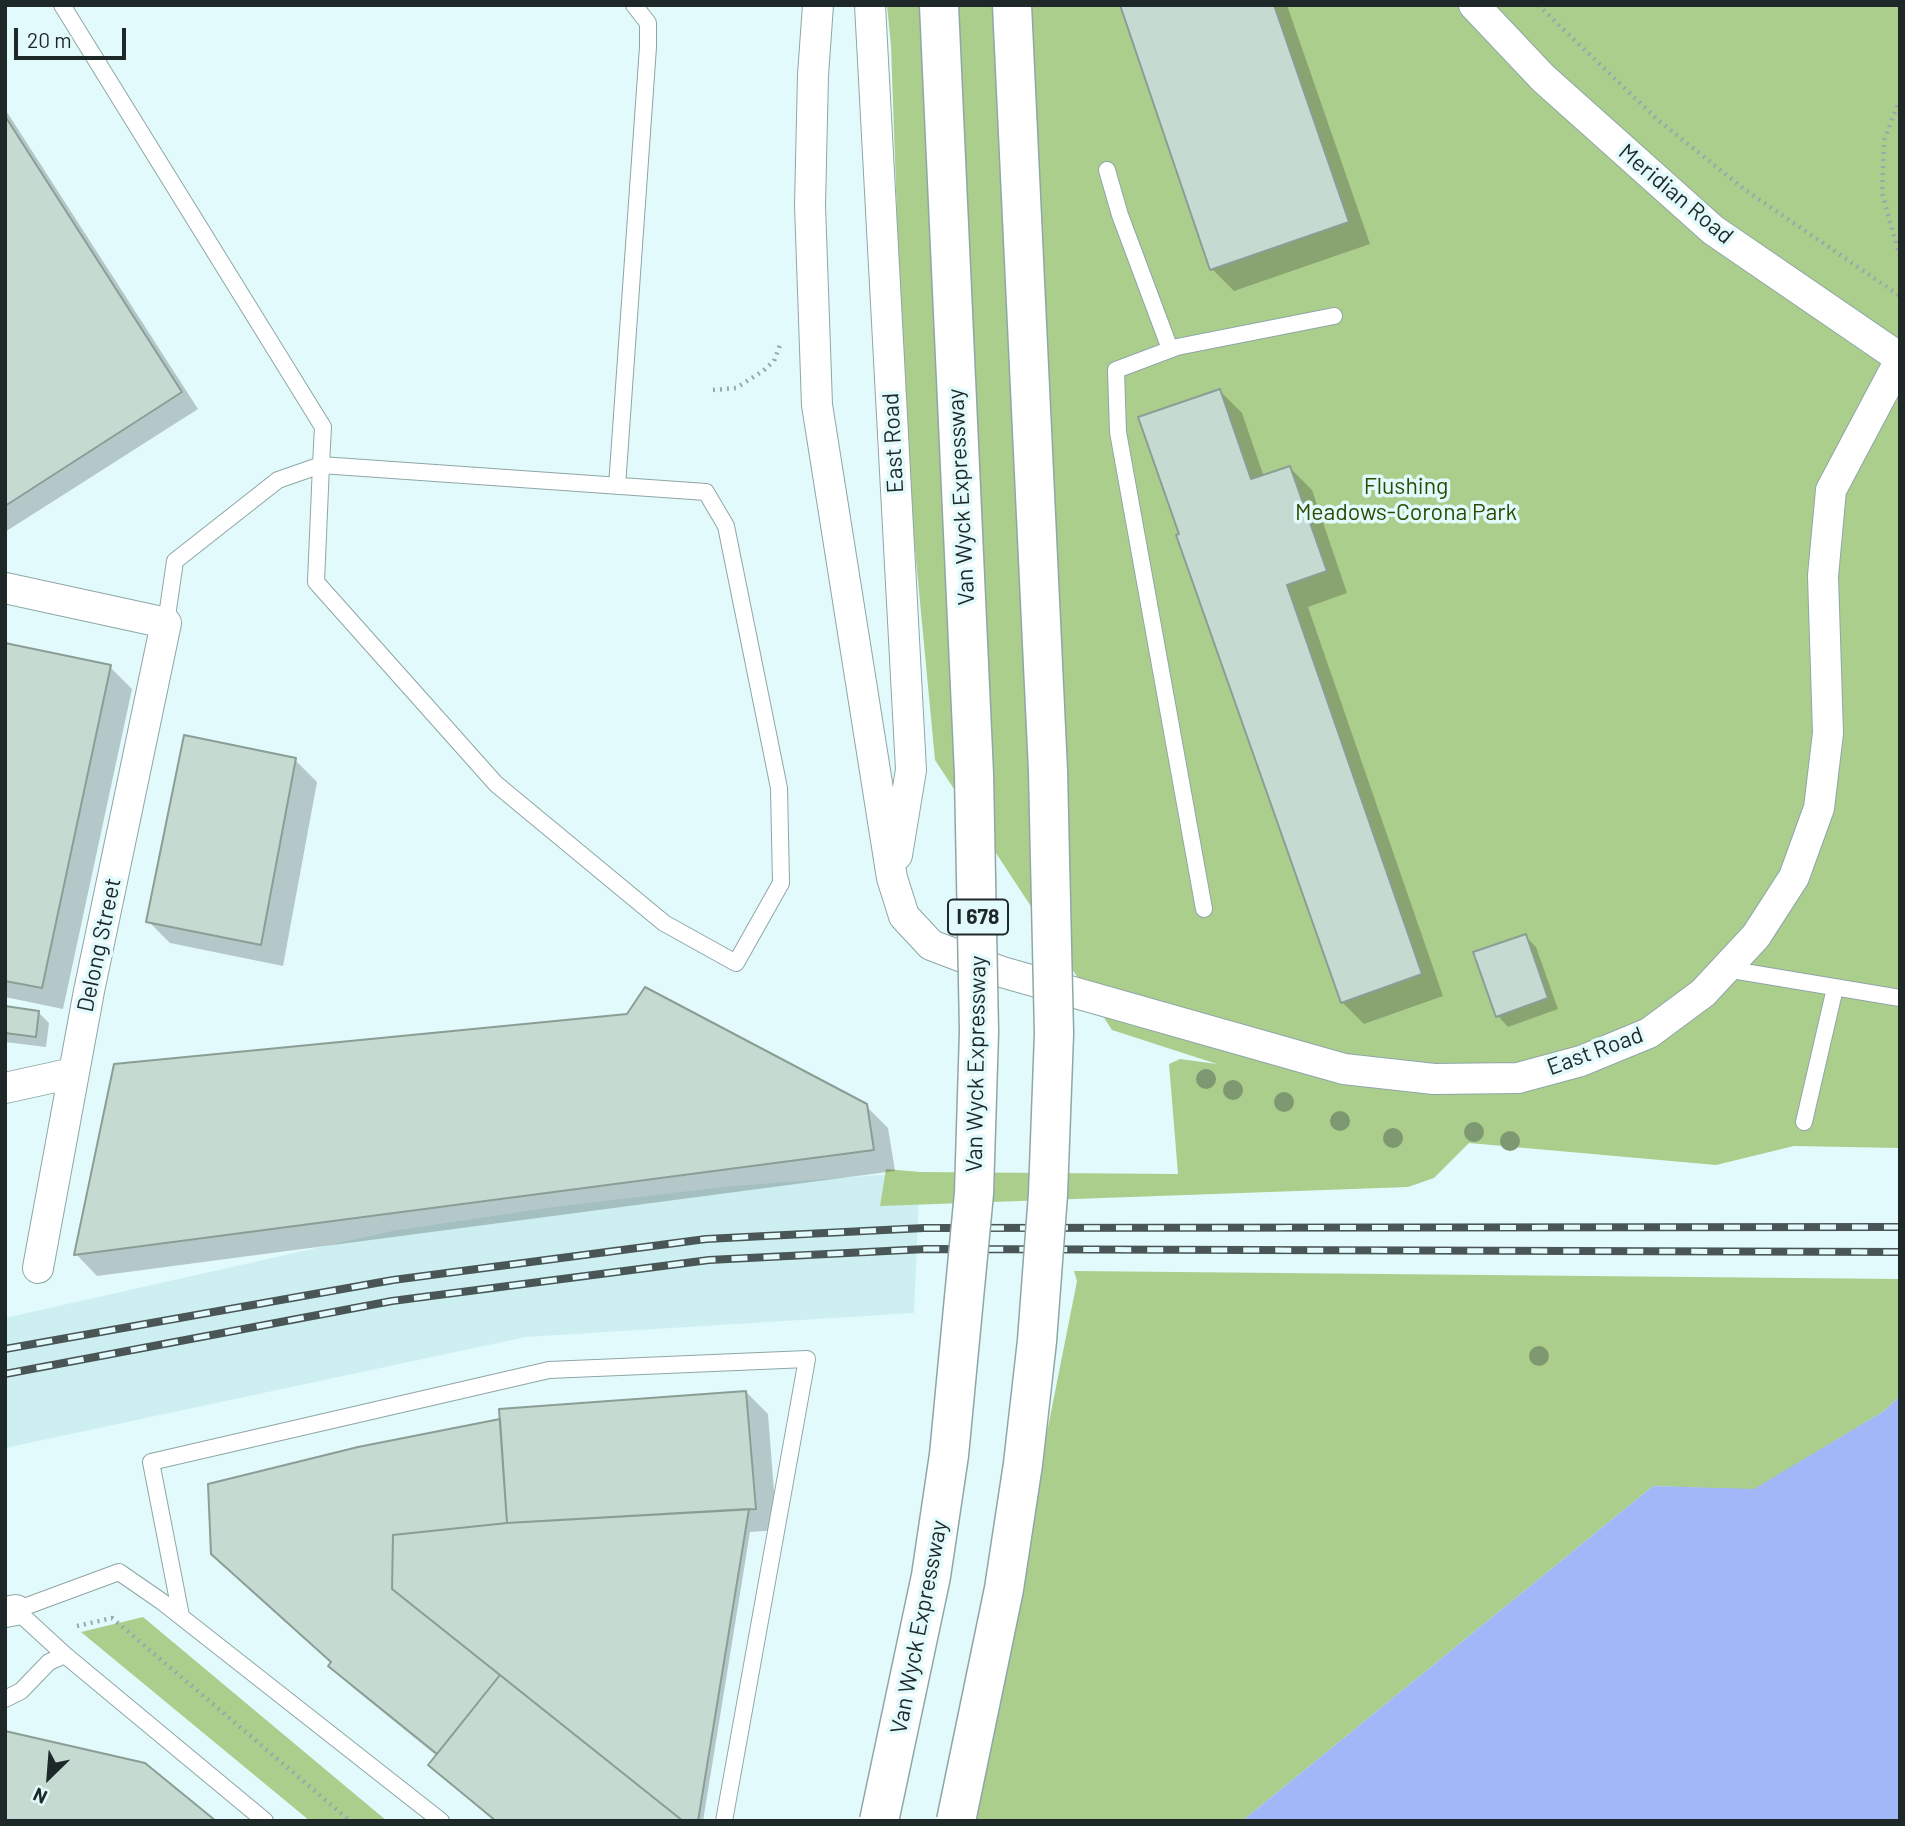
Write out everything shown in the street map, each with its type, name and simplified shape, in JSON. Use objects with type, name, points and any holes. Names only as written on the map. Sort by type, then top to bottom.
[{"type":"highway","name":"Van Wyck Expressway","points":[[880,1821],[931,1576],[949,1455],[963,1333],[976,1139],[979,1032],[978,891],[939,5]]},
{"type":"highway","points":[[956,1821],[1004,1589],[1023,1464],[1037,1341],[1048,1194],[1054,1034],[1048,771],[1012,5]]},
{"type":"street","points":[[818,5],[813,75],[810,205],[817,405],[893,880]]},
{"type":"street","name":"East Road","points":[[870,5],[911,771],[893,880],[904,916],[931,946],[1002,972],[1344,1069],[1434,1079],[1518,1078],[1581,1061],[1649,1033],[1703,993],[1726,969],[1756,936],[1794,877],[1819,808],[1828,733],[1823,576],[1831,491],[1900,359]]},
{"type":"street","name":"Meridian Road","points":[[1474,5],[1543,78],[1713,230],[1900,359]]},
{"type":"street","points":[[5,589],[166,623]]},
{"type":"street","name":"Delong Street","points":[[38,1268],[73,1073],[166,623]]},
{"type":"street","points":[[5,1088],[73,1073]]},
{"type":"lane","points":[[62,5],[323,427],[321,465],[316,582],[496,784],[664,923],[736,963],[781,883],[779,788],[726,526],[706,492],[321,465],[278,480],[175,561],[166,623]]},
{"type":"lane","points":[[617,486],[648,47],[648,23],[634,5]]},
{"type":"lane","points":[[1107,170],[1120,215],[1170,349]]},
{"type":"lane","points":[[1204,909],[1118,432],[1115,370],[1170,349],[1334,316]]},
{"type":"lane","points":[[1726,969],[1900,998]]},
{"type":"lane","points":[[1804,1122],[1835,988]]},
{"type":"lane","points":[[181,1616],[151,1462],[549,1370],[807,1359],[724,1821]]},
{"type":"lane","points":[[11,1611],[120,1573],[181,1616],[441,1821]]},
{"type":"lane","points":[[11,1611],[265,1821]]},
{"type":"lane","points":[[5,1699],[21,1691],[49,1662],[65,1655]]},
{"type":"path","points":[[1538,5],[1658,120],[1733,181],[1900,296]]},
{"type":"path","points":[[1900,99],[1884,140],[1882,193],[1900,257]]},
{"type":"path","points":[[713,390],[736,388],[763,371]]},
{"type":"path","points":[[77,1626],[112,1618],[350,1821]]},
{"type":"shaded area","points":[[920,1172],[914,1313],[526,1337],[5,1448],[5,1318],[392,1231],[553,1207],[732,1186]]},
{"type":"green space","name":"Flushing Meadows-Corona Park","points":[[887,5],[1900,5],[1900,1148],[1794,1146],[1716,1165],[1469,1143],[1434,1178],[1408,1187],[880,1206],[886,1169],[920,1172],[1178,1174],[1169,1064],[1180,1059],[1217,1064],[1112,1030],[935,760],[905,444],[891,46]]},
{"type":"green space","points":[[1074,1271],[1900,1279],[1900,1396],[1884,1411],[1754,1490],[1653,1486],[1242,1821],[970,1821],[1077,1281]]},
{"type":"green space","points":[[143,1617],[387,1821],[310,1821],[81,1632]]},
{"type":"water","points":[[1900,1396],[1900,1821],[1242,1821],[1653,1486],[1754,1489],[1884,1411]]},
{"type":"building","points":[[1120,5],[1274,5],[1349,222],[1210,270]]},
{"type":"building","points":[[5,116],[182,392],[5,506]]},
{"type":"building","points":[[1220,389],[1251,479],[1290,466],[1327,571],[1287,585],[1422,974],[1341,1003],[1176,535],[1179,534],[1138,417]]},
{"type":"building","points":[[5,643],[111,665],[42,988],[5,981]]},
{"type":"building","points":[[184,735],[296,758],[261,945],[146,922]]},
{"type":"building","points":[[1526,934],[1548,998],[1496,1017],[1473,952]]},
{"type":"building","points":[[645,987],[867,1104],[874,1150],[74,1255],[114,1064],[627,1014]]},
{"type":"building","points":[[5,1006],[39,1011],[36,1037],[5,1033]]},
{"type":"building","points":[[746,1391],[756,1509],[507,1523],[499,1409]]},
{"type":"building","points":[[500,1419],[507,1523],[393,1535],[392,1589],[500,1675],[437,1754],[328,1666],[331,1662],[211,1554],[208,1484],[358,1447]]},
{"type":"building","points":[[749,1509],[698,1821],[683,1821],[392,1589],[393,1535],[507,1523]]},
{"type":"building","points":[[500,1675],[683,1821],[496,1821],[428,1765]]},
{"type":"building","points":[[5,1731],[145,1763],[216,1821],[5,1821]]},
{"type":"railway","points":[[5,1349],[393,1280],[706,1239],[924,1228],[1900,1227]]},
{"type":"railway","points":[[5,1374],[392,1301],[709,1260],[926,1249],[1900,1252]]}]
